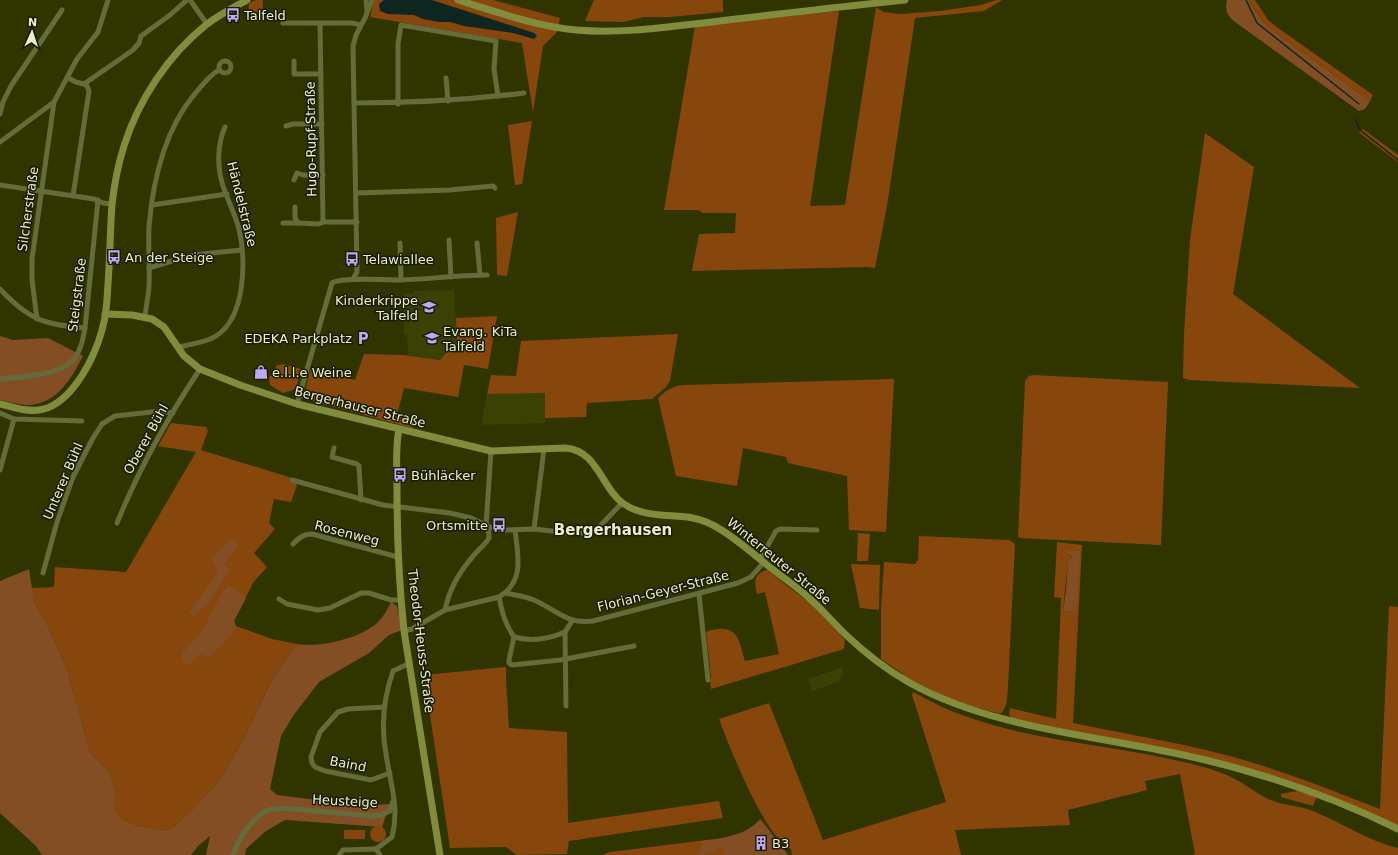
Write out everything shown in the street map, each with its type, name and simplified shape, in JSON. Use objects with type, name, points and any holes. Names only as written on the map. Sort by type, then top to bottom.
[{"type":"street","points":[[0,142],[54,102],[78,59],[98,32],[108,0]]},
{"type":"street","points":[[84,84],[132,50],[139,43],[140,36],[188,0],[206,24]]},
{"type":"street","points":[[0,404],[17,408],[38,410],[52,406],[66,397],[81,378],[87,367],[103,326],[112,204],[124,147],[137,110],[161,74],[183,46],[206,24],[229,9],[247,0]]},
{"type":"street","points":[[366,0],[367,12]]},
{"type":"street","points":[[353,279],[357,272],[357,222],[353,46],[356,35],[372,0]]},
{"type":"street","points":[[458,0],[517,18],[550,26],[576,30],[607,31],[650,28],[905,0]]},
{"type":"street","points":[[0,114],[3,102],[11,86],[62,10]]},
{"type":"street","points":[[283,24],[320,22],[352,23],[361,25]]},
{"type":"street","name":"Hugo-Rupf-Straße","points":[[320,22],[323,222]]},
{"type":"street","points":[[398,104],[398,44],[401,25],[496,41],[494,69],[498,96]]},
{"type":"street","points":[[294,61],[294,74],[321,74]]},
{"type":"street","points":[[145,317],[149,287],[149,226],[155,182],[170,135],[180,115],[200,87],[220,70]]},
{"type":"street","points":[[68,78],[84,84],[87,86],[89,91],[73,196]]},
{"type":"street","points":[[446,78],[448,101]]},
{"type":"street","points":[[354,103],[398,104],[448,101],[524,93]]},
{"type":"street","name":"Silcherstraße","points":[[37,319],[31,272],[54,102]]},
{"type":"street","points":[[286,126],[293,124],[322,124]]},
{"type":"street","name":"Händelstraße","points":[[178,347],[191,345],[216,337],[227,326],[235,311],[240,295],[243,270],[242,250],[238,227],[223,185],[219,161],[220,139],[224,126]]},
{"type":"street","points":[[294,180],[297,173],[303,175],[323,175]]},
{"type":"street","points":[[0,185],[98,200],[103,203],[112,204]]},
{"type":"street","points":[[356,194],[450,190],[493,186],[495,188]]},
{"type":"street","points":[[152,206],[227,194]]},
{"type":"street","name":"Steigstraße","points":[[0,379],[33,376],[58,369],[73,361],[82,343],[85,328],[98,200]]},
{"type":"street","points":[[294,208],[295,218],[298,223]]},
{"type":"street","points":[[282,223],[319,224],[323,222],[357,222]]},
{"type":"street","points":[[449,240],[451,277]]},
{"type":"street","points":[[400,243],[401,280]]},
{"type":"street","points":[[477,243],[480,275]]},
{"type":"street","points":[[149,268],[196,255],[242,250]]},
{"type":"street","points":[[297,404],[332,283],[335,281],[353,279],[401,280],[487,275]]},
{"type":"street","points":[[0,289],[10,300],[37,319],[85,328]]},
{"type":"street","name":"Bergerhauser Straße","points":[[105,314],[132,315],[152,319],[164,327],[190,362],[200,369],[240,385],[297,404],[491,451],[572,448],[581,452]]},
{"type":"street","name":"Oberer Bühl","points":[[117,523],[143,466],[200,369]]},
{"type":"street","name":"Unterer Bühl","points":[[43,573],[57,522],[73,477],[102,424],[115,416],[160,411],[173,413]]},
{"type":"street","points":[[0,413],[14,419],[82,421]]},
{"type":"street","points":[[0,470],[14,419]]},
{"type":"street","name":"Theodor-Heuss-Straße","points":[[399,429],[396,441],[398,557],[401,600],[404,631],[440,855]]},
{"type":"street","points":[[334,448],[332,457],[359,466],[361,500]]},
{"type":"street","points":[[534,529],[544,449]]},
{"type":"street","points":[[445,610],[454,582],[489,538],[486,526],[491,451]]},
{"type":"street","name":"Winterreuter Straße","points":[[581,452],[589,459],[616,497],[622,503],[646,513],[694,518],[704,521],[726,533],[810,598],[846,635],[877,661],[910,683],[935,696],[966,708],[1006,720],[1179,754],[1241,769],[1312,793],[1398,828]]},
{"type":"street","points":[[292,480],[361,500],[471,518],[494,529],[534,529],[569,533],[588,533],[599,527],[622,503]]},
{"type":"street","name":"Florian-Geyer-Straße","points":[[572,621],[593,621],[699,594],[746,580],[751,577],[762,560],[776,531],[780,529],[817,530]]},
{"type":"street","points":[[404,631],[412,629],[445,610],[499,597],[505,593],[514,582],[518,571],[515,530]]},
{"type":"street","name":"Rosenweg","points":[[293,544],[302,536],[312,534],[398,557]]},
{"type":"street","points":[[280,599],[287,604],[318,610],[330,608],[361,593],[369,593],[391,600],[401,600]]},
{"type":"street","points":[[505,593],[527,597],[572,621],[566,632],[566,706]]},
{"type":"street","points":[[699,594],[708,680]]},
{"type":"street","points":[[499,597],[504,620],[514,637],[510,652],[510,665],[514,666],[565,659],[634,646]]},
{"type":"street","points":[[514,637],[530,640],[566,632]]},
{"type":"street","name":"Heusteige","points":[[233,855],[236,844],[246,830],[256,819],[268,810],[283,808],[376,815],[390,811],[394,796],[384,743],[384,707],[393,671],[410,663]]},
{"type":"street","name":"Baind","points":[[384,707],[348,709],[338,712],[320,732],[311,757],[312,763],[315,767],[371,780],[390,773]]},
{"type":"street","points":[[339,855],[343,850],[376,849],[392,837],[396,814],[394,796]]},
{"type":"street","points":[[376,849],[380,855]]},
{"type":"shaded area","points":[[256,0],[263,0],[262,22],[248,21],[249,3]]},
{"type":"shaded area","points":[[374,0],[493,0],[560,18],[557,32],[543,46],[533,112],[522,43],[370,17]]},
{"type":"shaded area","points":[[594,0],[723,0],[723,12],[670,17],[644,17],[623,22],[585,21]]},
{"type":"shaded area","points":[[1002,0],[984,11],[915,18],[887,206],[875,268],[692,271],[699,234],[735,233],[736,213],[703,213],[698,210],[664,210],[695,26],[839,11],[810,206],[845,205],[876,7],[883,12],[901,14],[940,11],[981,5]]},
{"type":"shaded area","points":[[1227,0],[1249,0],[1260,18],[1272,30],[1370,101],[1365,109],[1359,111],[1235,22],[1227,12]]},
{"type":"shaded area","points":[[1249,0],[1255,0],[1268,20],[1278,28],[1373,95],[1370,101],[1272,30],[1260,18]]},
{"type":"shaded area","points":[[532,121],[522,184],[515,185],[508,125]]},
{"type":"shaded area","points":[[1363,129],[1398,155],[1398,162],[1361,134],[1359,131]]},
{"type":"shaded area","points":[[1205,133],[1254,167],[1233,294],[1360,388],[1189,380],[1183,378],[1184,334],[1190,240]]},
{"type":"shaded area","points":[[518,212],[507,276],[497,275],[496,218]]},
{"type":"shaded area","points":[[454,290],[457,341],[440,360],[408,355],[407,335],[404,334],[403,294],[414,294],[414,291]]},
{"type":"shaded area","points":[[497,316],[488,369],[464,365],[458,397],[404,388],[397,415],[414,420],[412,428],[306,398],[305,392],[310,370],[355,380],[364,354],[404,355],[440,360],[457,341],[456,318]]},
{"type":"shaded area","points":[[678,334],[670,381],[666,387],[652,399],[587,403],[586,417],[545,418],[545,393],[487,394],[491,375],[516,376],[521,341]]},
{"type":"shaded area","points":[[0,336],[13,340],[48,338],[83,356],[68,382],[54,396],[36,404],[25,405],[3,401],[0,400]]},
{"type":"shaded area","points":[[283,364],[301,369],[296,389],[283,393],[270,385],[269,377],[274,374],[276,366]]},
{"type":"shaded area","points":[[1029,376],[1168,382],[1161,545],[1018,537],[1025,381]]},
{"type":"shaded area","points":[[894,379],[886,532],[849,530],[847,476],[788,463],[786,457],[743,448],[737,486],[676,476],[658,398],[672,388],[683,385]]},
{"type":"shaded area","points":[[545,393],[545,423],[481,425],[487,394]]},
{"type":"shaded area","points":[[171,423],[206,427],[208,431],[201,450],[289,477],[297,485],[291,502],[274,499],[269,523],[275,529],[254,553],[267,567],[253,583],[234,621],[236,626],[272,639],[297,644],[272,680],[242,742],[220,780],[189,813],[168,831],[138,826],[120,818],[114,807],[114,789],[110,773],[90,752],[67,669],[46,622],[34,602],[31,588],[54,587],[55,567],[126,572],[196,452],[158,446]]},
{"type":"shaded area","points":[[858,533],[870,534],[868,561],[857,561]]},
{"type":"shaded area","points":[[919,536],[1009,540],[1015,544],[1008,687],[1006,705],[1003,712],[1000,714],[945,697],[903,676],[903,674],[881,659],[881,610],[884,562],[915,564],[918,560]]},
{"type":"shaded area","points":[[231,540],[236,541],[239,544],[224,564],[230,570],[208,604],[194,616],[189,612],[218,572],[212,559]]},
{"type":"shaded area","points":[[1057,542],[1082,545],[1073,723],[1189,746],[1234,757],[1319,785],[1380,809],[1389,606],[1398,607],[1398,826],[1283,780],[1011,718],[1009,714],[1010,708],[1056,719],[1061,598],[1054,597]],"holes":[[[1071,558],[1076,612],[1063,611],[1068,560]]]},
{"type":"shaded area","points":[[1067,550],[1080,551],[1076,612],[1063,611],[1068,560],[1072,558],[1071,554],[1066,553]]},
{"type":"shaded area","points":[[851,564],[880,565],[879,610],[860,608]]},
{"type":"shaded area","points":[[29,569],[34,602],[46,622],[67,669],[90,752],[110,773],[114,789],[114,807],[120,818],[138,826],[168,831],[189,813],[220,780],[242,742],[272,680],[297,644],[306,645],[329,643],[352,637],[372,627],[379,621],[391,602],[397,606],[402,630],[389,635],[369,653],[319,682],[293,716],[281,736],[270,789],[277,795],[366,806],[390,804],[382,827],[285,820],[266,831],[246,849],[245,855],[206,855],[210,836],[198,846],[191,855],[42,855],[36,846],[0,813],[0,581]]},
{"type":"shaded area","points":[[767,570],[812,605],[845,640],[844,649],[711,689],[707,631],[718,629],[730,630],[738,638],[745,661],[779,654],[765,592],[757,594],[756,590],[755,582],[757,576],[763,571]]},
{"type":"shaded area","points":[[229,585],[246,598],[234,621],[236,626],[234,631],[224,643],[208,657],[200,654],[189,665],[182,661],[182,654],[202,631],[222,593]]},
{"type":"shaded area","points":[[506,667],[509,728],[567,732],[568,823],[719,801],[723,818],[569,841],[567,854],[517,855],[506,847],[450,848],[424,675]]},
{"type":"shaded area","points":[[843,667],[843,674],[838,682],[812,691],[808,679]]},
{"type":"shaded area","points":[[913,692],[949,710],[992,725],[1052,738],[1176,760],[1217,771],[1232,777],[1272,801],[1309,810],[1325,816],[1376,841],[1398,848],[1398,855],[1192,855],[1195,854],[1180,774],[1145,781],[1147,790],[1068,810],[1070,825],[955,830],[961,855],[792,855],[791,849],[781,842],[771,829],[749,791],[719,719],[769,703],[823,840],[946,802],[912,695]]},
{"type":"shaded area","points":[[1301,790],[1317,796],[1313,806],[1281,797],[1281,794]]},
{"type":"shaded area","points":[[760,819],[788,855],[602,855],[610,852],[723,838],[742,833],[756,825]]},
{"type":"shaded area","points":[[760,819],[788,855],[724,855],[723,848],[716,849],[715,854],[715,851],[711,851],[711,853],[706,853],[705,855],[698,855],[702,841],[741,833],[754,825]]},
{"type":"shaded area","points":[[378,826],[384,828],[386,834],[384,840],[378,842],[372,840],[370,834],[372,828]]},
{"type":"shaded area","points":[[344,830],[365,830],[365,839],[344,839]]},
{"type":"water","points":[[384,0],[432,0],[534,33],[537,36],[534,39],[513,33],[423,19],[414,15],[388,14],[380,11],[379,4]]},
{"type":"waterway","points":[[1246,0],[1257,23],[1359,104]]},
{"type":"waterway","points":[[1355,119],[1360,130],[1398,160]]},
{"type":"place","name":"Talfeld","points":[[233,15]]},
{"type":"place","name":"An der Steige","points":[[114,257]]},
{"type":"place","name":"Telawiallee","points":[[352,259]]},
{"type":"place","name":"Kinderkrippe Talfeld","points":[[429,307]]},
{"type":"place","name":"EDEKA Parkplatz","points":[[363,338]]},
{"type":"place","name":"Evang. KiTa Talfeld","points":[[432,338]]},
{"type":"place","name":"e.l.l.e Weine","points":[[261,372]]},
{"type":"place","name":"Bühläcker","points":[[400,475]]},
{"type":"place","name":"Ortsmitte","points":[[499,525]]},
{"type":"place","name":"B3","points":[[761,843]]},
{"type":"district","name":"Bergerhausen","points":[[613,530]]}]
